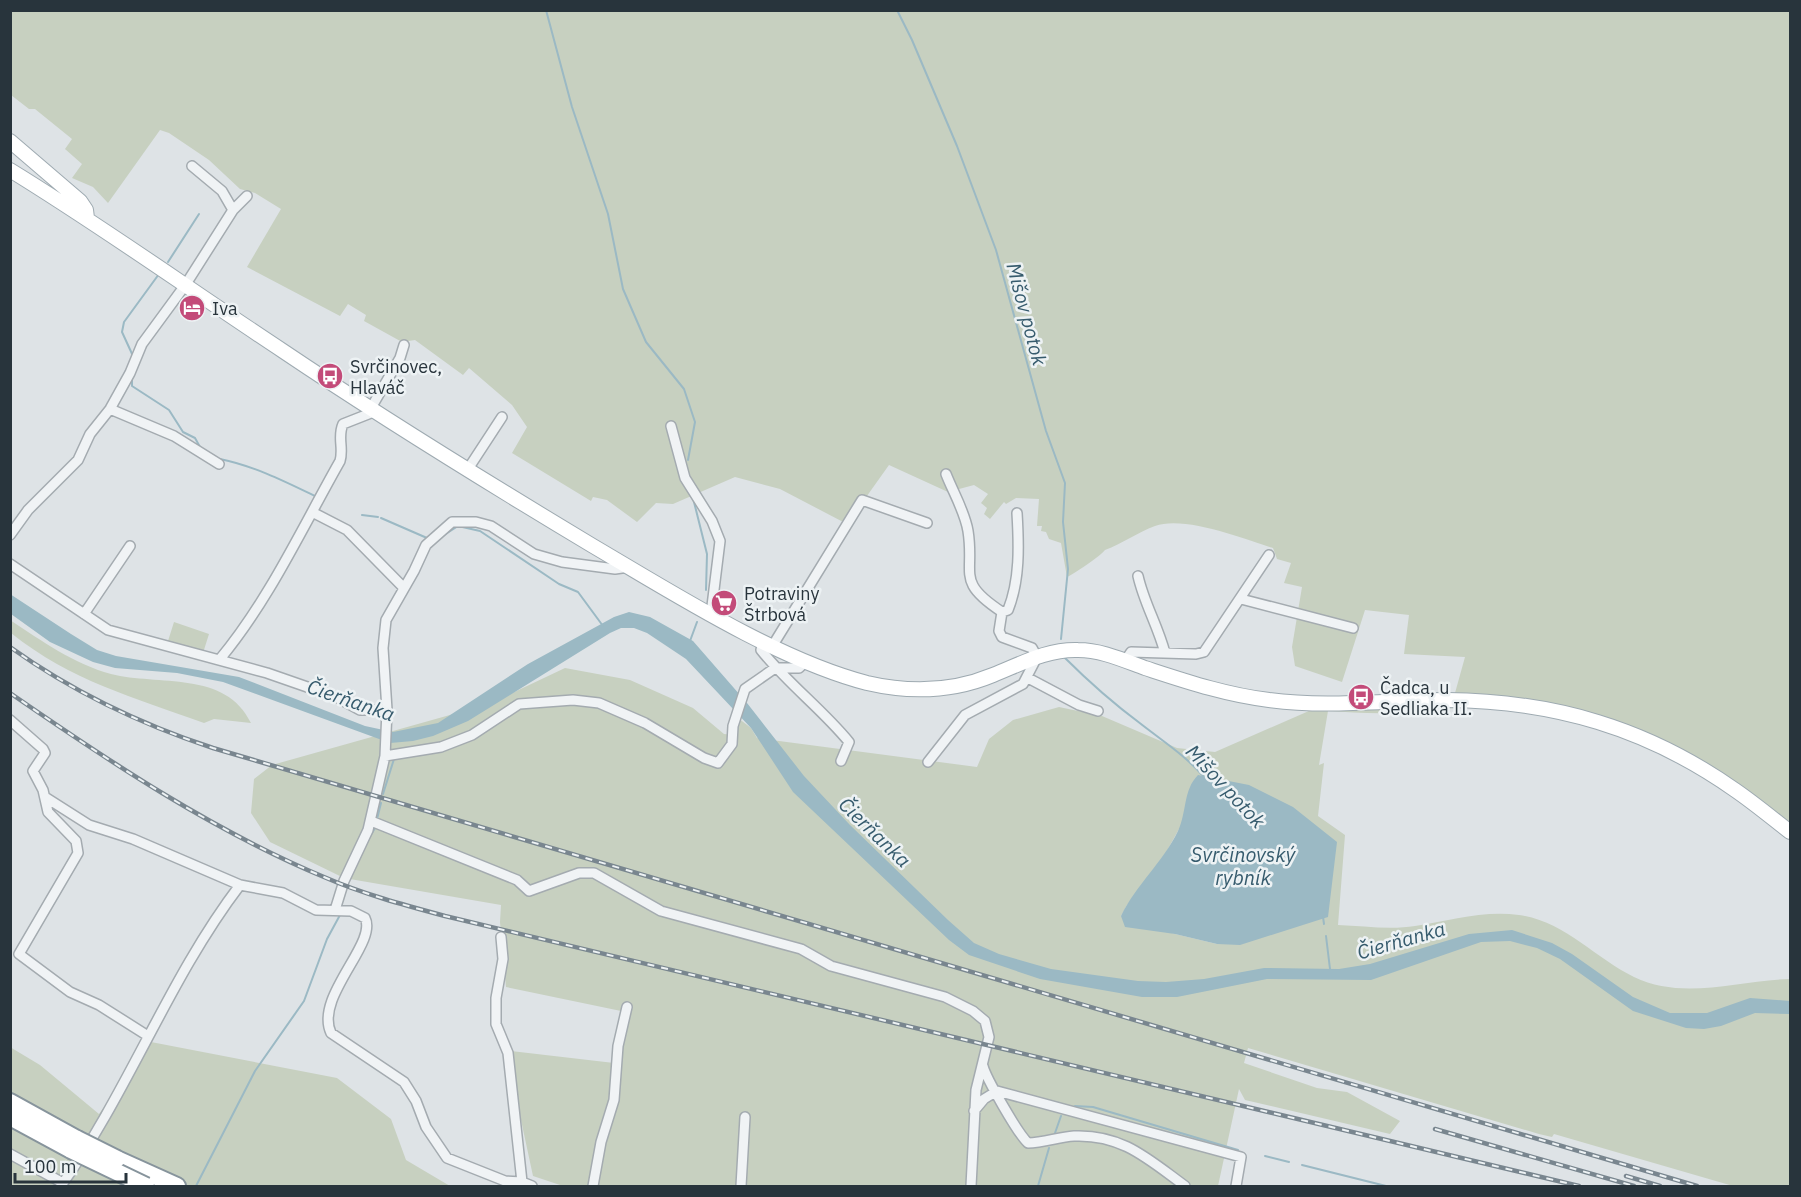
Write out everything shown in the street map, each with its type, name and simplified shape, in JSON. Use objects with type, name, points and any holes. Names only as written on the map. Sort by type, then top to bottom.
[{"type":"highway","points":[[10,1102],[74,1144],[146,1186]]},
{"type":"highway","points":[[10,1117],[177,1186]]},
{"type":"main road","points":[[10,141],[81,201],[87,218]]},
{"type":"main road","points":[[10,170],[87,218],[373,410],[468,470],[628,567],[711,614],[806,661],[869,683],[900,689],[932,690],[976,682],[1037,657],[1059,651],[1082,650],[1125,661],[1208,688],[1274,701],[1317,703],[1484,701],[1538,706],[1581,715],[1633,734],[1734,789],[1791,832]]},
{"type":"street","points":[[192,166],[222,191],[233,210]]},
{"type":"street","points":[[10,535],[28,510],[78,460],[90,434],[110,409],[130,373],[142,344],[186,284],[233,210],[247,196]]},
{"type":"street","points":[[220,659],[239,636],[269,589],[340,462],[342,453],[339,437],[343,424],[373,410],[400,358],[404,345]]},
{"type":"street","points":[[110,409],[174,436],[219,464]]},
{"type":"street","points":[[468,470],[502,417]]},
{"type":"street","points":[[672,426],[685,478],[712,521],[720,541],[711,614]]},
{"type":"street","points":[[946,474],[968,532],[967,572],[970,582],[988,603],[1002,612]]},
{"type":"street","points":[[841,761],[849,742],[822,711],[800,694],[776,669],[761,650],[768,643],[862,500],[927,523]]},
{"type":"street","points":[[312,513],[347,530],[405,588]]},
{"type":"street","points":[[1002,612],[1008,610],[1013,597],[1019,552],[1017,513]]},
{"type":"street","points":[[335,910],[371,820],[386,756],[387,712],[383,648],[386,620],[405,588],[426,544],[452,522],[463,521],[491,526],[534,554],[562,562],[615,569],[628,567]]},
{"type":"street","points":[[84,614],[130,546]]},
{"type":"street","points":[[1125,661],[1131,652],[1196,654],[1204,652],[1269,555]]},
{"type":"street","points":[[10,564],[108,630],[220,659],[309,687],[360,710],[387,712]]},
{"type":"street","points":[[1138,576],[1143,596],[1159,628],[1165,653]]},
{"type":"street","points":[[1241,599],[1353,628]]},
{"type":"street","points":[[928,762],[964,715],[1004,696],[1028,678],[1037,657],[1032,648],[1002,637],[999,631],[1002,612]]},
{"type":"street","points":[[386,756],[441,747],[472,735],[519,704],[573,700],[599,703],[645,723],[704,758],[718,763],[732,744],[733,726],[745,689],[776,669],[799,668],[806,661]]},
{"type":"street","points":[[1028,678],[1079,705],[1098,711]]},
{"type":"street","points":[[10,720],[43,749],[45,753],[33,771],[45,797],[48,812],[76,841],[78,853],[18,954],[69,992],[99,1005],[148,1036]]},
{"type":"street","points":[[45,797],[89,825],[133,839],[240,885],[283,893],[316,910],[351,911],[367,921],[367,927],[331,1002],[326,1020],[330,1033],[404,1082],[416,1101],[426,1127],[447,1158],[505,1181],[522,1182],[532,1186]]},
{"type":"street","points":[[371,820],[517,880],[530,891],[579,873],[594,873],[661,911],[801,948],[831,966],[945,997],[973,1011],[985,1021],[989,1036],[974,1111],[971,1186]]},
{"type":"street","points":[[10,1154],[62,1185],[91,1141],[208,931],[240,885]]},
{"type":"street","points":[[501,937],[503,954],[496,998],[496,1024],[508,1053],[522,1182]]},
{"type":"street","points":[[593,1186],[601,1142],[615,1100],[618,1046],[627,1007]]},
{"type":"street","points":[[983,1064],[990,1084],[997,1091],[1019,1135],[1028,1143],[1096,1135],[1137,1150],[1185,1186]]},
{"type":"street","points":[[974,1111],[984,1099],[997,1091],[1241,1157],[1236,1186]]},
{"type":"street","points":[[741,1186],[744,1117]]},
{"type":"green space","points":[[10,11],[1790,11],[1790,837],[1722,788],[1649,747],[1571,718],[1529,710],[1487,707],[1384,713],[1328,711],[1319,765],[1324,763],[1318,816],[1345,835],[1338,925],[1396,928],[1480,915],[1519,915],[1565,932],[1620,969],[1653,984],[1672,988],[1692,988],[1790,979],[1790,1186],[1733,1186],[1554,1134],[1552,1137],[1539,1134],[1248,1048],[1244,1063],[1317,1088],[1347,1092],[1400,1121],[1390,1134],[1245,1100],[1239,1089],[1218,1186],[563,1186],[533,1176],[518,1106],[511,1051],[614,1063],[621,1011],[506,987],[500,922],[501,905],[344,878],[270,842],[251,813],[254,779],[272,765],[489,704],[565,668],[630,680],[693,708],[724,734],[735,735],[738,718],[751,728],[757,738],[977,767],[989,739],[1013,720],[1059,707],[1102,716],[1177,748],[1215,752],[1318,707],[1455,693],[1465,657],[1404,654],[1409,615],[1365,610],[1342,682],[1295,666],[1292,647],[1302,587],[1284,583],[1291,563],[1277,559],[1273,548],[1214,529],[1167,523],[1155,526],[1105,550],[1067,577],[1061,543],[1049,539],[1046,532],[1041,531],[1042,526],[1037,526],[1039,499],[1016,498],[1006,504],[1004,502],[990,519],[984,514],[987,508],[981,503],[988,494],[974,485],[948,492],[889,465],[847,524],[780,489],[735,477],[673,504],[656,503],[637,522],[607,500],[593,497],[591,501],[512,453],[527,427],[512,405],[469,368],[463,375],[415,340],[402,342],[364,321],[366,315],[348,304],[340,316],[247,267],[281,209],[255,193],[240,189],[209,160],[169,133],[160,130],[108,203],[93,187],[72,178],[82,164],[65,149],[72,139],[35,109],[29,109],[11,95]],"holes":[[[1179,829],[1217,944],[1175,934],[1121,916],[1127,905],[1158,867]]]},
{"type":"green space","points":[[10,620],[59,651],[97,670],[129,677],[208,687],[225,695],[240,706],[251,723],[214,719],[204,723],[103,686],[56,664],[34,650],[11,633]]},
{"type":"green space","points":[[174,622],[209,634],[203,653],[168,641]]},
{"type":"green space","points":[[151,1042],[337,1078],[391,1119],[406,1160],[450,1186],[11,1186],[10,1047],[40,1065],[99,1114]]},
{"type":"water","points":[[10,594],[97,650],[116,656],[239,677],[365,726],[393,732],[438,723],[528,664],[614,617],[629,612],[650,617],[693,641],[747,703],[804,776],[850,825],[974,943],[999,954],[1051,969],[1138,981],[1166,982],[1204,979],[1264,968],[1339,969],[1370,964],[1469,934],[1512,930],[1552,943],[1572,954],[1633,997],[1670,1013],[1707,1013],[1750,998],[1790,1001],[1790,1014],[1755,1013],[1721,1026],[1704,1029],[1686,1028],[1633,1011],[1560,959],[1537,948],[1510,941],[1481,942],[1371,980],[1267,979],[1177,997],[1142,997],[1040,979],[969,955],[949,940],[793,792],[751,728],[686,659],[647,633],[634,628],[621,628],[610,633],[468,721],[433,736],[390,743],[223,682],[177,673],[115,668],[93,662],[50,642],[11,614]]},
{"type":"water","name":"Svrčinovský rybník","points":[[1198,775],[1249,785],[1293,807],[1337,842],[1328,917],[1240,945],[1217,944],[1175,934],[1125,927],[1121,916],[1172,842],[1181,824],[1187,794]]},
{"type":"waterway","points":[[546,10],[572,107],[608,214],[623,289],[646,342],[684,389],[695,422],[688,460]]},
{"type":"waterway","name":"Mišov potok","points":[[897,10],[957,146],[996,250],[1046,431],[1065,483],[1063,522],[1068,569],[1061,639]]},
{"type":"waterway","points":[[168,262],[199,214]]},
{"type":"waterway","points":[[133,356],[122,332],[124,322],[159,274]]},
{"type":"waterway","points":[[132,379],[132,386],[169,410],[183,432],[195,438],[200,447]]},
{"type":"waterway","points":[[220,459],[257,470],[315,496]]},
{"type":"waterway","points":[[693,498],[707,554],[706,590]]},
{"type":"waterway","points":[[362,515],[378,517]]},
{"type":"waterway","points":[[381,518],[427,538]]},
{"type":"waterway","points":[[441,537],[458,526],[480,531],[559,584],[578,592],[603,626]]},
{"type":"waterway","points":[[690,641],[697,622]]},
{"type":"waterway","name":"Mišov potok","points":[[1064,657],[1101,692],[1182,756],[1205,778]]},
{"type":"waterway","points":[[383,794],[394,759]]},
{"type":"waterway","points":[[377,819],[381,803]]},
{"type":"waterway","points":[[369,838],[375,828]]},
{"type":"waterway","points":[[196,1186],[255,1071],[304,1001],[327,939],[340,915]]},
{"type":"waterway","name":"Mišov potok","points":[[1323,917],[1324,924]]},
{"type":"waterway","name":"Mišov potok","points":[[1326,936],[1330,969]]},
{"type":"waterway","points":[[1075,1106],[1093,1107],[1238,1150]]},
{"type":"waterway","points":[[1055,1133],[1061,1116]]},
{"type":"waterway","points":[[1038,1186],[1049,1148]]},
{"type":"waterway","points":[[1265,1156],[1289,1162]]},
{"type":"waterway","points":[[1302,1165],[1386,1186]]},
{"type":"railway","points":[[10,647],[58,678],[108,705],[159,728],[213,748],[1697,1186]]},
{"type":"railway","points":[[10,693],[124,769],[202,816],[282,858],[339,883],[384,899],[445,916],[1579,1186]]},
{"type":"railway","points":[[1435,1129],[1634,1186]]},
{"type":"railway","points":[[1626,1176],[1660,1186]]},
{"type":"place","name":"Iva","points":[[192,308]]},
{"type":"place","name":"Svrčinovec, Hlaváč","points":[[330,376]]},
{"type":"place","name":"Potraviny Štrbová","points":[[724,603]]},
{"type":"place","name":"Čadca, u Sedliaka II.","points":[[1361,697]]},
{"type":"water label","name":"Čierňanka","points":[[351,700]]},
{"type":"water label","name":"Čierňanka","points":[[875,832]]},
{"type":"water label","name":"Čierňanka","points":[[1401,940]]}]
